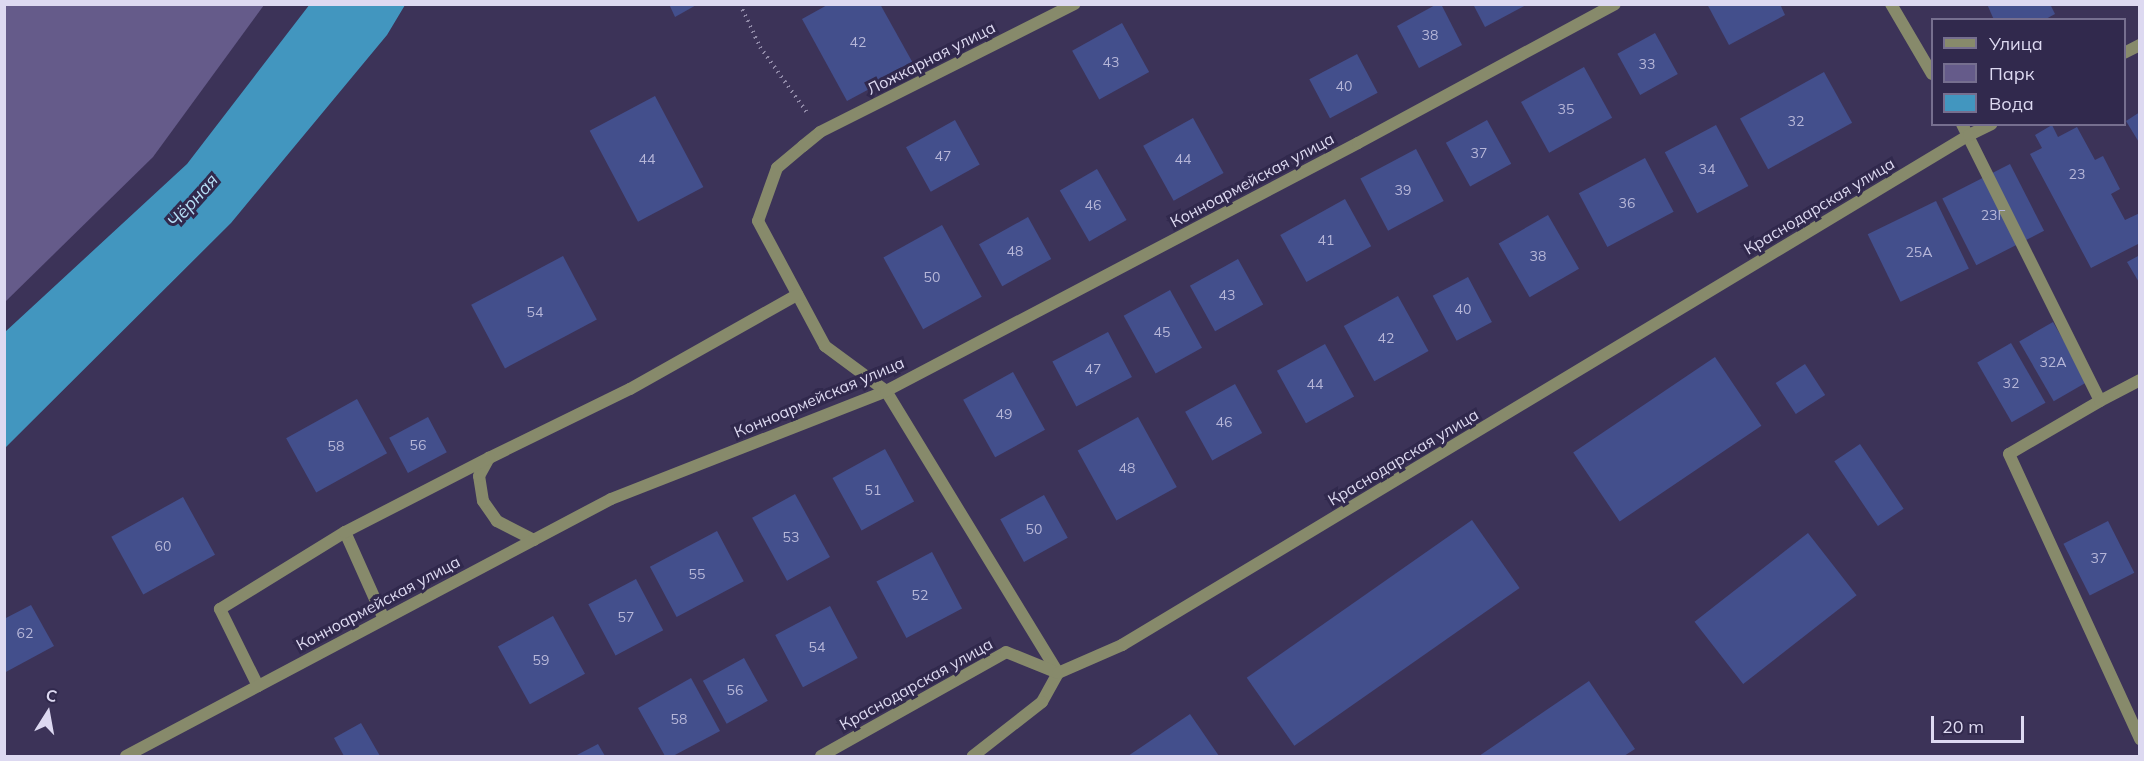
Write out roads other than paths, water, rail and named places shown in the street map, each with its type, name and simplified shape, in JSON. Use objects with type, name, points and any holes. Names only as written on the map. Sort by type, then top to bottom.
[{"type":"street","name":"Ложкарная улица","points":[[886,391],[825,346],[758,221],[777,168],[820,132],[1075,4]]},
{"type":"street","name":"Конноармейская улица","points":[[126,756],[611,499],[886,391],[1358,143],[1615,4]]},
{"type":"street","points":[[1891,4],[1931,72]]},
{"type":"street","name":"Краснодарская улица","points":[[821,756],[1006,652],[1058,673],[1122,645],[1966,130],[1983,126]]},
{"type":"street","points":[[1966,130],[2100,401]]},
{"type":"street","points":[[258,686],[220,609],[345,532],[630,389],[797,295]]},
{"type":"street","points":[[2139,380],[2008,454],[2139,739]]},
{"type":"street","points":[[886,391],[1058,673],[1042,702],[973,756]]},
{"type":"street","points":[[489,458],[479,476],[483,501],[497,521],[534,540]]},
{"type":"street","points":[[345,532],[384,619]]},
{"type":"water","name":"Чёрная","points":[[310,4],[405,5],[387,35],[231,223],[5,448],[5,332],[187,164]]}]
